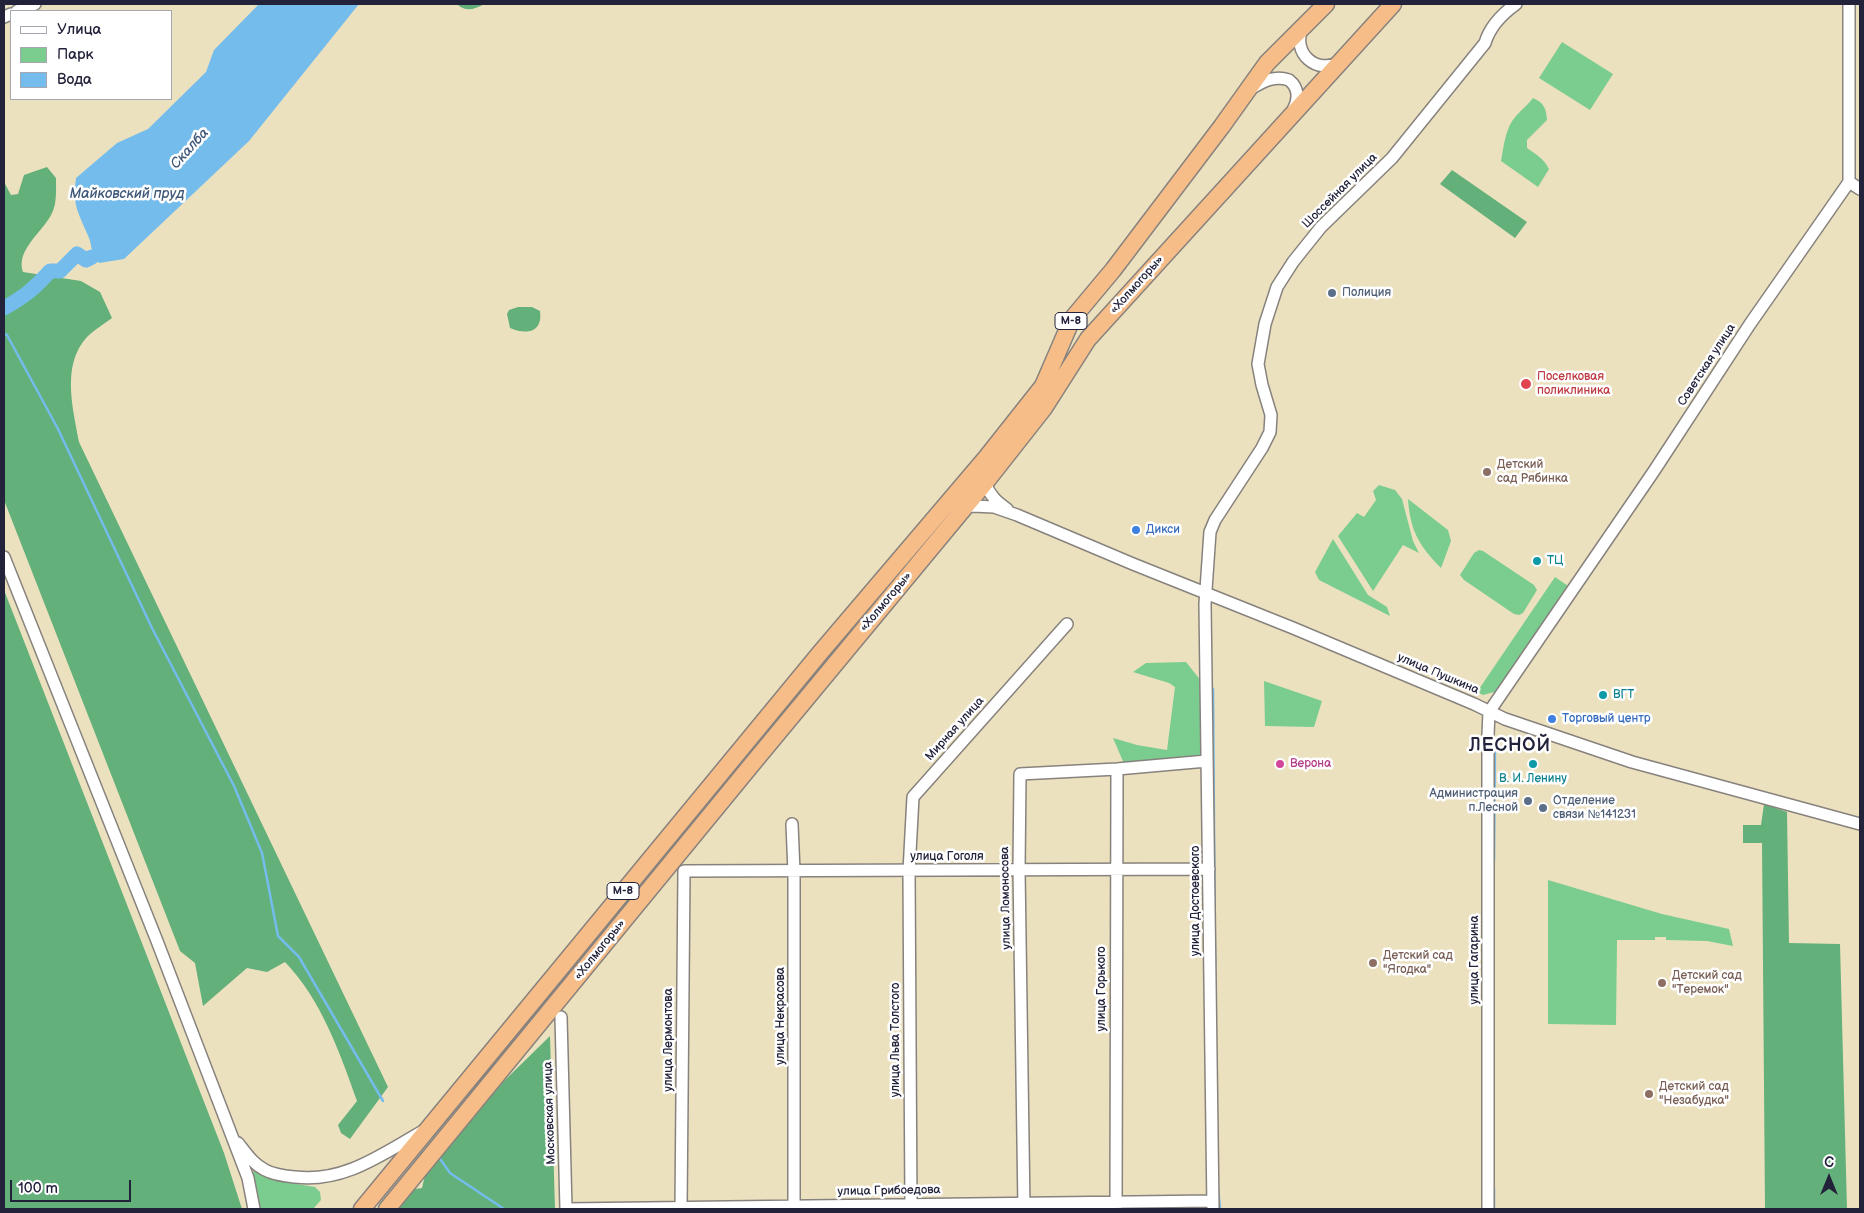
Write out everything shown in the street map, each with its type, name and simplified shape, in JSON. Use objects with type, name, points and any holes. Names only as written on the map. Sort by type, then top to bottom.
[{"type":"highway","name":"«Холмогоры»","points":[[362,1209],[820,654],[955,495],[1043,386],[1072,319],[1113,270],[1267,63],[1326,4]]},
{"type":"highway","name":"«Холмогоры»","points":[[387,1209],[753,762],[985,484],[1044,408],[1088,339],[1393,4]]},
{"type":"street","points":[[19,10],[34,4]]},
{"type":"street","name":"Шоссейная улица","points":[[1206,592],[1210,532],[1215,520],[1262,448],[1270,432],[1271,415],[1258,364],[1265,324],[1278,287],[1293,262],[1321,227],[1392,158],[1485,43],[1488,34],[1503,13],[1516,4]]},
{"type":"street","points":[[1849,4],[1849,182],[1860,189]]},
{"type":"street","points":[[1305,23],[1300,33],[1299,45],[1308,60],[1318,66],[1324,66],[1335,64],[1345,58]]},
{"type":"street","points":[[1248,91],[1270,79],[1289,80],[1297,89],[1298,96],[1296,106],[1288,121]]},
{"type":"street","name":"Советская улица","points":[[1490,712],[1654,471],[1750,324],[1849,182]]},
{"type":"street","points":[[985,484],[989,493],[998,503],[1017,515]]},
{"type":"street","points":[[964,508],[973,506],[994,508],[1017,515]]},
{"type":"street","name":"улица Пушкина","points":[[1017,515],[1206,592],[1505,719],[1632,762],[1860,824]]},
{"type":"street","points":[[4,556],[157,941],[248,1178],[254,1209]]},
{"type":"street","name":"улица Достоевского","points":[[1206,592],[1213,1205]]},
{"type":"street","name":"Мирная улица","points":[[909,871],[912,797],[1067,624]]},
{"type":"street","name":"улица Гагарина","points":[[1488,1209],[1488,736],[1490,712]]},
{"type":"street","name":"улица Ломоносова","points":[[1024,1206],[1019,870],[1020,774],[1117,770],[1207,761]]},
{"type":"street","name":"улица Горького","points":[[1116,1206],[1117,770]]},
{"type":"street","name":"улица Некрасова","points":[[792,824],[794,872],[794,1207]]},
{"type":"street","name":"улица Гоголя","points":[[684,871],[1210,869]]},
{"type":"street","name":"улица Лермонтова","points":[[682,1209],[684,871]]},
{"type":"street","name":"улица Льва Толстого","points":[[909,871],[911,1207]]},
{"type":"street","name":"Московская улица","points":[[561,1017],[566,1209]]},
{"type":"street","points":[[231,1136],[253,1161],[265,1170],[284,1176],[310,1179],[351,1171],[427,1129]]},
{"type":"street","name":"улица Грибоедова","points":[[566,1209],[1213,1205]]},
{"type":"green space","points":[[457,4],[484,4],[470,9],[460,7]]},
{"type":"green space","points":[[1562,42],[1613,74],[1590,110],[1539,78]]},
{"type":"green space","points":[[1533,98],[1544,106],[1547,120],[1527,140],[1527,148],[1537,155],[1549,169],[1538,187],[1501,161],[1509,126]]},
{"type":"green space","points":[[47,167],[56,178],[55,205],[48,220],[23,256],[23,272],[81,281],[100,292],[112,318],[87,337],[79,348],[74,361],[71,374],[71,388],[79,442],[388,1087],[350,1139],[341,1133],[338,1125],[357,1101],[351,1083],[319,1010],[298,977],[285,962],[267,972],[247,968],[203,1006],[195,963],[180,951],[4,500],[4,182],[11,195],[18,194],[24,175]]},
{"type":"green space","points":[[1452,170],[1527,222],[1515,238],[1440,184]]},
{"type":"green space","points":[[518,307],[532,307],[540,311],[539,324],[536,328],[522,331],[510,328],[507,314],[509,310]]},
{"type":"green space","points":[[1379,485],[1395,490],[1402,499],[1413,541],[1419,553],[1403,545],[1373,591],[1338,536],[1357,513],[1364,517],[1376,500],[1373,491]]},
{"type":"green space","points":[[1408,499],[1448,530],[1451,541],[1441,568],[1421,545],[1417,537],[1411,520]]},
{"type":"green space","points":[[1333,539],[1368,595],[1387,607],[1390,616],[1319,580],[1315,572]]},
{"type":"green space","points":[[1479,550],[1534,585],[1537,590],[1523,613],[1519,615],[1514,614],[1464,580],[1460,575],[1474,553]]},
{"type":"green space","points":[[1555,577],[1571,588],[1498,691],[1483,695],[1477,692]]},
{"type":"green space","points":[[4,590],[224,1153],[242,1209],[4,1209]]},
{"type":"green space","points":[[1186,662],[1202,682],[1201,757],[1125,766],[1113,738],[1137,745],[1167,750],[1175,687],[1169,683],[1133,672],[1146,663]]},
{"type":"green space","points":[[1264,681],[1322,701],[1314,727],[1265,726]]},
{"type":"green space","points":[[1764,804],[1787,812],[1789,943],[1840,944],[1847,1209],[1765,1209],[1762,843],[1743,843],[1743,825],[1761,825]]},
{"type":"green space","points":[[1548,880],[1662,914],[1729,929],[1733,946],[1707,941],[1666,940],[1666,937],[1655,937],[1655,940],[1617,940],[1616,1025],[1548,1024]]},
{"type":"green space","points":[[550,1036],[555,1209],[392,1209],[408,1190],[422,1188],[426,1171],[505,1080]]},
{"type":"green space","points":[[254,1170],[278,1181],[315,1187],[320,1192],[321,1200],[313,1209],[258,1209],[252,1175]]},
{"type":"water","name":"Майковский пруд","points":[[259,4],[359,4],[249,141],[124,259],[99,263],[93,254],[89,238],[77,210],[75,196],[76,178],[117,143],[148,129],[206,72],[214,50]]},
{"type":"waterway","name":"Скалба","points":[[4,308],[29,292],[50,271],[60,271],[77,254],[86,260],[92,257]]},
{"type":"waterway","points":[[4,334],[7,335],[58,429],[152,628],[234,786],[262,853],[278,936],[299,957],[383,1101]]},
{"type":"waterway","points":[[1213,689],[1215,965]]},
{"type":"waterway","points":[[1494,861],[1495,745]]},
{"type":"waterway","points":[[438,1156],[450,1173],[504,1209]]},
{"type":"waterway","points":[[1218,1188],[1220,1209]]},
{"type":"waterway","points":[[1494,1188],[1494,1209]]},
{"type":"place","name":"Полиция","points":[[1332,293]]},
{"type":"place","name":"Поселковая поликлиника","points":[[1526,384]]},
{"type":"place","name":"Детский сад Рябинка","points":[[1487,472]]},
{"type":"place","name":"Дикси","points":[[1136,530]]},
{"type":"place","name":"ТЦ","points":[[1537,561]]},
{"type":"place","name":"ВГТ","points":[[1603,695]]},
{"type":"place","name":"Торговый центр","points":[[1552,719]]},
{"type":"place","name":"Верона","points":[[1280,764]]},
{"type":"place","name":"В. И. Ленину","points":[[1533,764]]},
{"type":"place","name":"Администрация п.Лесной","points":[[1528,801]]},
{"type":"place","name":"Отделение связи №141231","points":[[1543,808]]},
{"type":"place","name":"Детский сад \"Ягодка\"","points":[[1373,963]]},
{"type":"place","name":"Детский сад \"Теремок\"","points":[[1662,983]]},
{"type":"place","name":"Детский сад \"Незабудка\"","points":[[1649,1094]]},
{"type":"district","name":"ЛЕСНОЙ","points":[[1510,746]]}]
